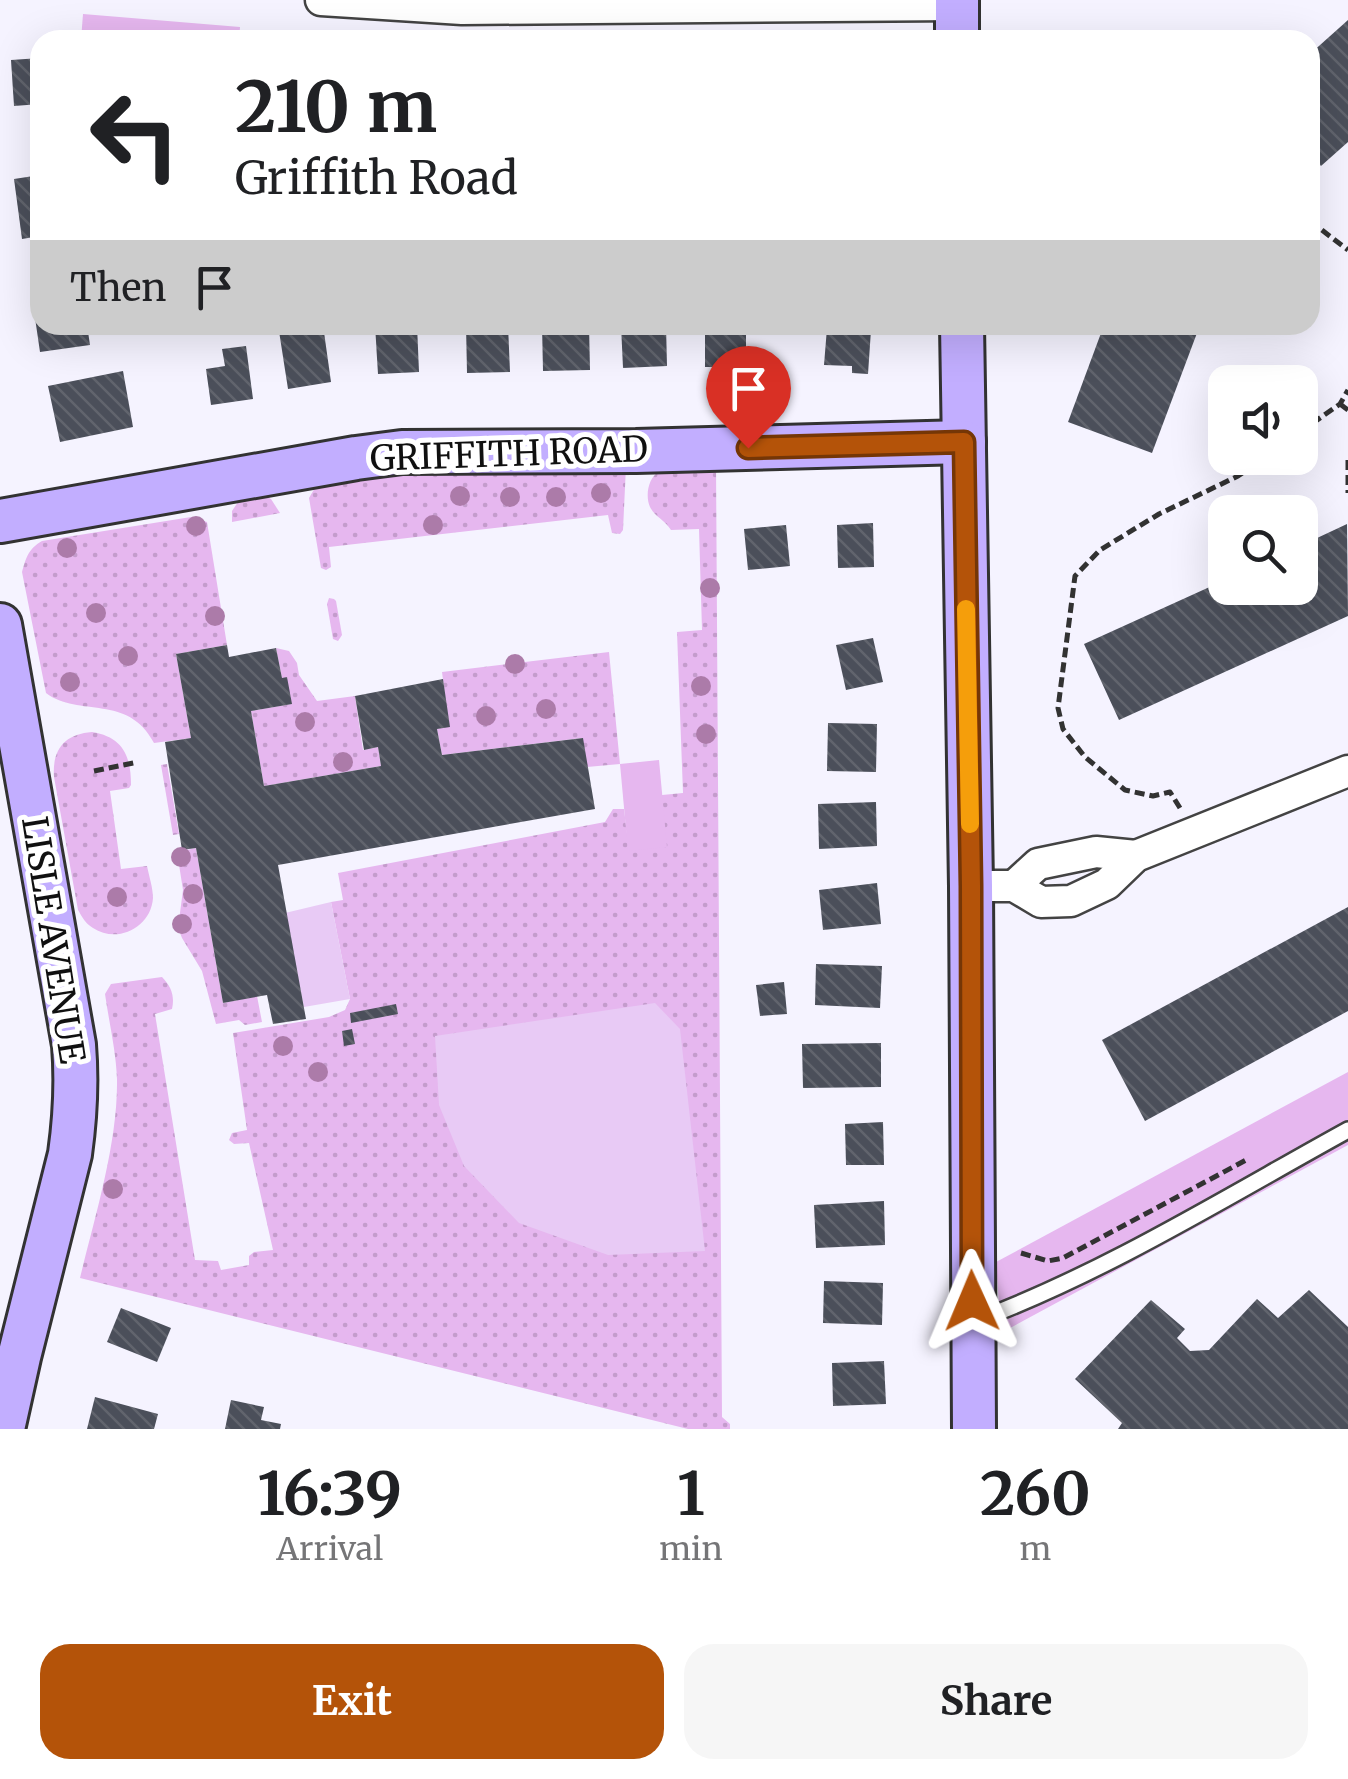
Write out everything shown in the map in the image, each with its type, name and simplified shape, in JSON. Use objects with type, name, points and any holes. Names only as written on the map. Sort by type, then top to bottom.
[{"type":"street","points":[[321,0],[462,8],[957,15]]},
{"type":"street","points":[[962,335],[974,1429]]},
{"type":"street","name":"GRIFFITH ROAD","points":[[0,521],[402,452],[636,451],[964,442]]},
{"type":"street","name":"LISLE AVENUE","points":[[0,625],[76,1075],[70,1154],[18,1356],[4,1429]]},
{"type":"street","points":[[971,886],[1014,886],[1041,902],[1071,901],[1107,884],[1136,856],[1348,771]]},
{"type":"street","points":[[1014,886],[1038,864],[1096,852],[1136,856]]},
{"type":"lane","points":[[972,1322],[1034,1299],[1348,1130]]},
{"type":"path","points":[[1320,229],[1348,250]]},
{"type":"path","points":[[1318,419],[1340,404],[1348,390]]},
{"type":"path","points":[[1340,404],[1348,410]]},
{"type":"path","points":[[1348,460],[1348,493]]},
{"type":"path","points":[[1193,832],[1170,792],[1153,796],[1125,790],[1085,756],[1063,730],[1058,708],[1076,576],[1100,550],[1159,514],[1239,475]]},
{"type":"path","points":[[94,771],[138,762]]},
{"type":"path","points":[[1022,1253],[1048,1260],[1063,1258],[1248,1160]]},
{"type":"shaded area","points":[[83,14],[240,27],[240,30],[82,30]]},
{"type":"shaded area","points":[[716,463],[722,1417],[730,1429],[688,1429],[80,1278],[114,1128],[116,1068],[105,994],[111,984],[162,977],[170,988],[172,1009],[155,1014],[195,1260],[218,1261],[221,1270],[249,1265],[249,1256],[254,1252],[273,1250],[249,1143],[234,1144],[229,1140],[232,1133],[247,1130],[233,1033],[329,1017],[345,1010],[350,999],[331,902],[343,900],[338,873],[605,822],[613,809],[624,809],[629,850],[662,795],[683,793],[677,632],[702,630],[699,529],[671,530],[652,510],[648,492],[650,482],[660,471]]},
{"type":"shaded area","points":[[626,466],[620,534],[612,533],[608,515],[329,547],[331,567],[321,568],[309,498],[316,486],[351,475]]},
{"type":"shaded area","points":[[265,496],[280,513],[232,522],[232,511],[240,499]]},
{"type":"shaded area","points":[[191,517],[207,522],[227,645],[176,654],[191,738],[154,743],[131,718],[59,700],[46,693],[22,572],[26,558],[42,541]]},
{"type":"shaded area","points":[[329,598],[336,601],[342,635],[338,641],[333,639]]},
{"type":"shaded area","points":[[276,648],[289,651],[299,675],[317,701],[355,696],[363,750],[378,747],[381,766],[264,786],[251,711],[291,704]]},
{"type":"shaded area","points":[[609,652],[620,764],[587,767],[582,738],[442,755],[437,729],[449,726],[442,672]]},
{"type":"shaded area","points":[[92,732],[118,743],[127,757],[131,785],[110,791],[121,869],[147,866],[152,890],[151,909],[146,918],[122,933],[102,933],[86,922],[78,910],[54,777],[55,758],[62,745],[74,736]]},
{"type":"shaded area","points":[[659,760],[667,847],[628,851],[620,764]]},
{"type":"shaded area","points":[[167,764],[179,834],[173,835],[161,765]]},
{"type":"shaded area","points":[[196,848],[223,1003],[257,996],[262,1022],[216,1024],[202,971],[178,928],[183,890],[177,852]]},
{"type":"shaded area","points":[[331,902],[350,999],[304,1007],[285,913]]},
{"type":"shaded area","points":[[655,1003],[680,1029],[705,1251],[608,1255],[519,1223],[464,1166],[439,1105],[435,1036]]},
{"type":"shaded area","points":[[1348,1072],[1348,1145],[1001,1333],[996,1262]]},
{"type":"building","points":[[1348,20],[1348,142],[1321,166],[1320,165],[1320,45]]},
{"type":"building","points":[[30,59],[30,105],[14,106],[11,60]]},
{"type":"building","points":[[30,177],[30,238],[22,239],[14,179]]},
{"type":"building","points":[[38,335],[88,335],[90,345],[40,352]]},
{"type":"building","points":[[280,335],[324,335],[331,382],[288,389]]},
{"type":"building","points":[[376,335],[417,335],[419,372],[378,374]]},
{"type":"building","points":[[466,335],[508,335],[510,372],[467,373]]},
{"type":"building","points":[[542,335],[589,335],[590,370],[543,371]]},
{"type":"building","points":[[621,335],[666,335],[667,366],[623,368]]},
{"type":"building","points":[[705,335],[746,335],[746,367],[705,367]]},
{"type":"building","points":[[826,335],[871,335],[868,374],[852,373],[852,366],[824,365]]},
{"type":"building","points":[[1100,335],[1196,335],[1152,453],[1068,422]]},
{"type":"building","points":[[246,346],[253,399],[211,405],[206,369],[225,366],[222,349]]},
{"type":"building","points":[[123,371],[133,427],[60,442],[48,386]]},
{"type":"building","points":[[873,523],[874,567],[838,568],[837,525]]},
{"type":"building","points":[[1347,524],[1348,616],[1119,720],[1084,644],[1208,588],[1208,605],[1318,605],[1318,538]]},
{"type":"building","points":[[786,525],[790,566],[748,570],[744,529]]},
{"type":"building","points":[[873,638],[883,682],[846,690],[836,645]]},
{"type":"building","points":[[227,645],[229,657],[276,648],[282,678],[287,677],[292,704],[251,711],[264,786],[381,766],[378,747],[364,750],[355,696],[443,679],[450,727],[437,729],[442,755],[583,738],[595,809],[278,865],[306,1019],[273,1024],[267,995],[223,1003],[196,848],[182,850],[165,742],[191,738],[176,654]]},
{"type":"building","points":[[828,723],[877,724],[876,772],[827,771]]},
{"type":"building","points":[[876,802],[877,846],[819,849],[818,804]]},
{"type":"building","points":[[877,883],[881,924],[823,930],[819,890]]},
{"type":"building","points":[[1348,907],[1348,1011],[1145,1121],[1102,1040]]},
{"type":"building","points":[[816,964],[882,966],[880,1008],[815,1005]]},
{"type":"building","points":[[784,982],[787,1014],[760,1016],[756,985]]},
{"type":"building","points":[[396,1004],[398,1014],[351,1023],[350,1013]]},
{"type":"building","points":[[352,1029],[355,1044],[344,1046],[342,1031]]},
{"type":"building","points":[[881,1043],[881,1087],[803,1088],[802,1044]]},
{"type":"building","points":[[883,1122],[884,1165],[846,1165],[845,1124]]},
{"type":"building","points":[[884,1201],[885,1245],[816,1248],[814,1205]]},
{"type":"building","points":[[824,1281],[883,1283],[882,1325],[823,1323]]},
{"type":"building","points":[[1309,1290],[1348,1327],[1348,1429],[1118,1429],[1122,1423],[1075,1379],[1151,1300],[1185,1329],[1177,1338],[1190,1351],[1209,1350],[1257,1299],[1278,1318]]},
{"type":"building","points":[[121,1308],[171,1328],[157,1362],[107,1342]]},
{"type":"building","points":[[884,1361],[886,1404],[833,1406],[832,1363]]},
{"type":"building","points":[[95,1397],[158,1414],[154,1429],[87,1429]]},
{"type":"building","points":[[231,1400],[264,1407],[261,1420],[281,1424],[280,1429],[225,1429]]},
{"type":"slow traffic","points":[[966,609],[970,824]]},
{"type":"route","points":[[748,448],[964,442],[972,1301]]}]
